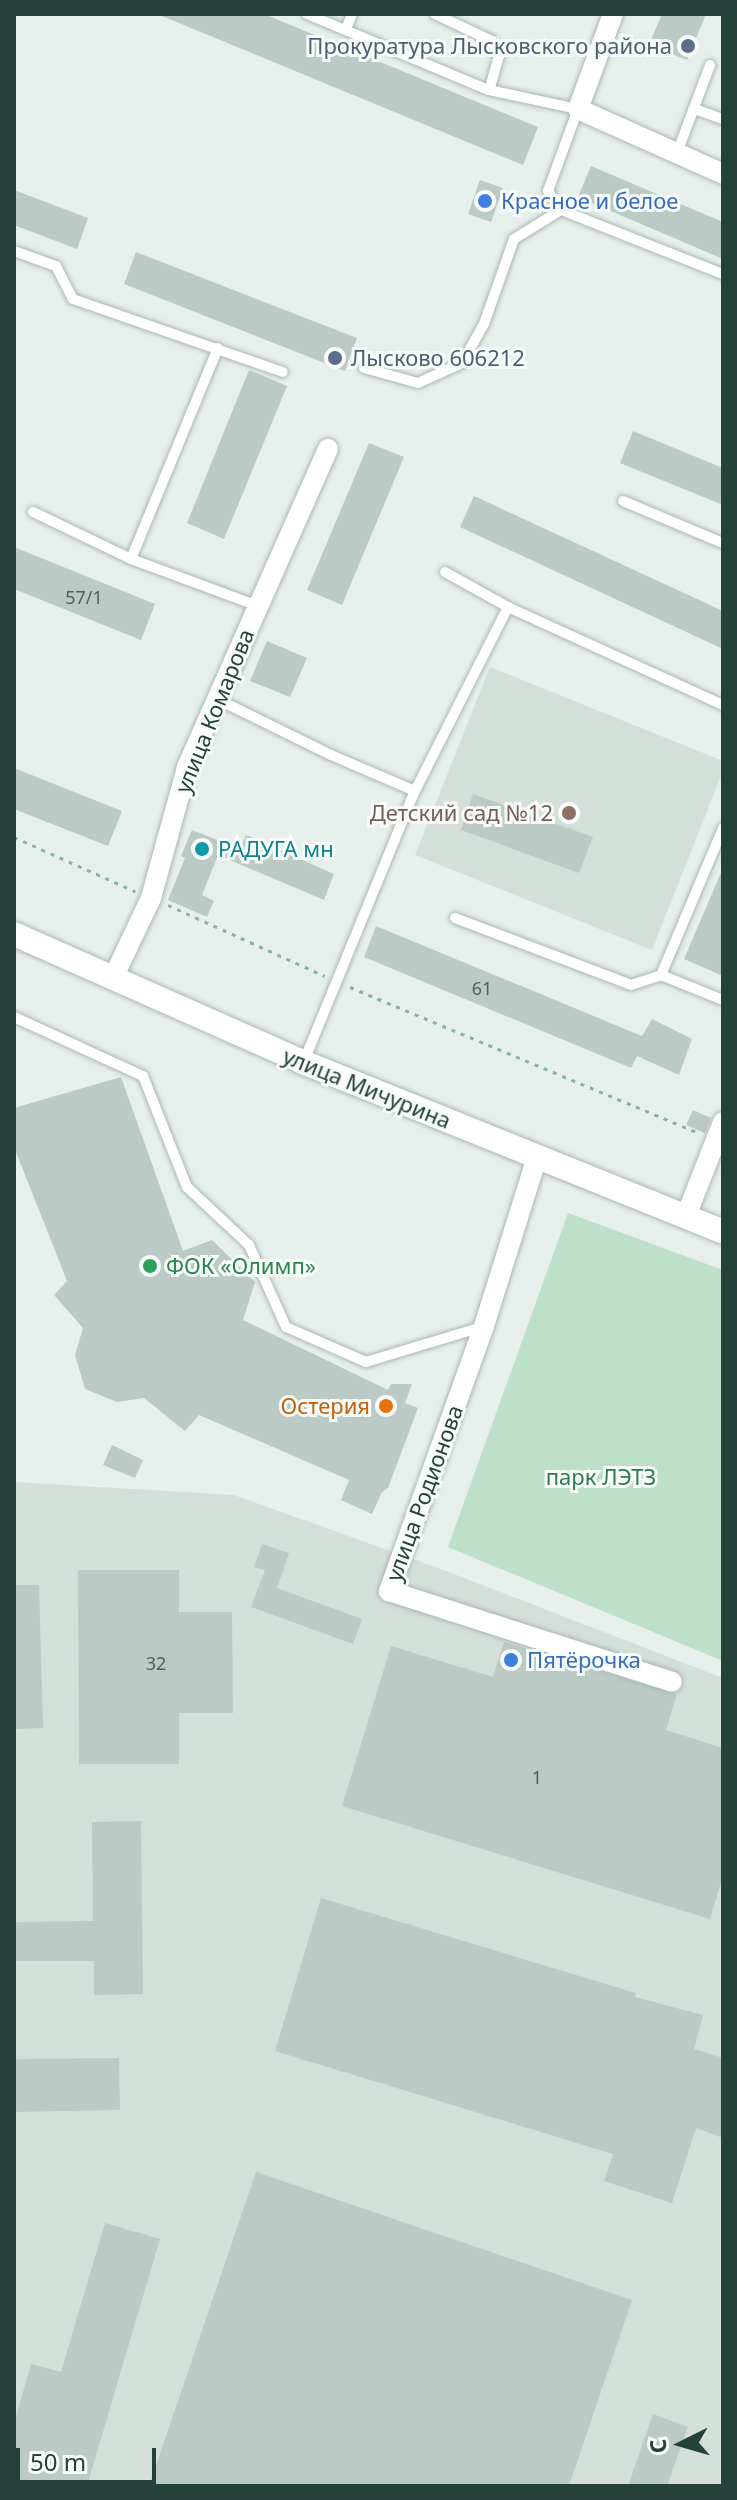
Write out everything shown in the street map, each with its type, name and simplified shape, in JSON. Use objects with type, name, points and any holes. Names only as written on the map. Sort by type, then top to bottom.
[{"type":"main road","name":"улица Мичурина","points":[[14,934],[303,1062],[723,1232]]},
{"type":"street","points":[[613,14],[578,109],[723,174]]},
{"type":"street","name":"улица Комарова","points":[[113,978],[151,898],[187,767],[328,449]]},
{"type":"street","points":[[686,1216],[719,1131]]},
{"type":"street","name":"улица Родионова","points":[[537,1157],[512,1228],[484,1326],[389,1591],[672,1682]]},
{"type":"lane","points":[[307,14],[489,90],[578,109],[548,191],[561,210],[723,274]]},
{"type":"lane","points":[[346,29],[352,14]]},
{"type":"lane","points":[[435,14],[492,41],[499,56],[489,90]]},
{"type":"lane","points":[[677,153],[710,65]]},
{"type":"lane","points":[[695,109],[723,119]]},
{"type":"lane","points":[[364,368],[418,383],[462,363],[484,324],[514,239],[561,210]]},
{"type":"lane","points":[[14,251],[56,266],[73,299],[283,372]]},
{"type":"lane","points":[[131,559],[218,348]]},
{"type":"lane","points":[[623,501],[723,543]]},
{"type":"lane","points":[[33,512],[131,559],[258,606]]},
{"type":"lane","points":[[445,572],[508,607],[723,705]]},
{"type":"lane","points":[[303,1062],[415,791],[508,607]]},
{"type":"lane","points":[[217,699],[415,791]]},
{"type":"lane","points":[[661,975],[723,828]]},
{"type":"lane","points":[[455,918],[631,985],[661,975],[723,1000]]},
{"type":"lane","points":[[14,1017],[143,1076],[187,1187],[249,1245],[286,1327],[366,1362],[484,1326]]},
{"type":"path","points":[[14,837],[336,981],[719,1131]]},
{"type":"shaded area","name":"Детский сад №12","points":[[490,667],[723,761],[723,771],[652,950],[415,855]]},
{"type":"shaded area","points":[[14,1482],[234,1495],[446,1571],[723,1678],[723,2486],[14,2486]]},
{"type":"green space","name":"парк ЛЭТЗ","points":[[568,1213],[723,1270],[723,1661],[448,1547]]},
{"type":"building","points":[[157,14],[264,14],[538,127],[523,165]]},
{"type":"building","points":[[662,14],[706,14],[687,60],[649,45]]},
{"type":"building","points":[[591,166],[723,222],[723,259],[578,197]]},
{"type":"building","name":"Красное и белое","points":[[480,180],[503,188],[491,222],[468,214]]},
{"type":"building","points":[[14,190],[88,218],[77,249],[14,225]]},
{"type":"building","points":[[136,252],[357,338],[345,371],[124,284]]},
{"type":"building","points":[[249,370],[287,386],[224,539],[187,523]]},
{"type":"building","points":[[633,431],[723,468],[723,505],[620,463]]},
{"type":"building","points":[[369,443],[404,457],[342,605],[307,590]]},
{"type":"building","points":[[474,496],[723,611],[723,649],[460,527]]},
{"type":"building","points":[[14,547],[155,604],[141,640],[14,589]]},
{"type":"building","points":[[267,641],[307,658],[290,697],[250,681]]},
{"type":"building","points":[[14,768],[122,811],[108,846],[14,809]]},
{"type":"building","points":[[473,794],[593,837],[579,873],[461,830]]},
{"type":"building","points":[[192,830],[240,849],[246,835],[334,874],[324,900],[218,855],[202,895],[214,901],[207,917],[168,900],[185,858],[181,856]]},
{"type":"building","points":[[723,868],[723,976],[684,959]]},
{"type":"building","points":[[376,926],[642,1036],[652,1019],[692,1039],[679,1075],[637,1056],[631,1068],[364,957]]},
{"type":"building","name":"ФОК «Олимп»","points":[[121,1077],[183,1251],[212,1240],[255,1282],[243,1320],[388,1390],[391,1384],[412,1384],[405,1403],[418,1408],[388,1488],[382,1492],[372,1514],[341,1500],[349,1480],[199,1415],[185,1431],[144,1398],[117,1402],[85,1389],[75,1355],[83,1328],[54,1295],[67,1281],[14,1147],[14,1108]]},
{"type":"building","points":[[693,1110],[711,1118],[705,1133],[686,1125]]},
{"type":"building","points":[[112,1445],[143,1460],[135,1478],[103,1465]]},
{"type":"building","points":[[262,1544],[289,1553],[277,1588],[362,1619],[353,1644],[251,1607],[265,1570],[254,1567]]},
{"type":"building","points":[[78,1570],[179,1570],[179,1612],[232,1612],[233,1713],[179,1713],[179,1764],[79,1764]]},
{"type":"building","points":[[14,1585],[39,1585],[43,1728],[14,1729]]},
{"type":"building","points":[[504,1642],[677,1694],[666,1730],[723,1748],[723,1876],[710,1919],[342,1806],[391,1646],[493,1677]]},
{"type":"building","points":[[141,1821],[143,1994],[94,1995],[94,1961],[14,1961],[14,1922],[93,1921],[92,1822]]},
{"type":"building","points":[[321,1898],[636,1993],[635,1997],[703,2015],[694,2049],[723,2058],[723,2138],[696,2128],[672,2203],[604,2181],[613,2154],[275,2051]]},
{"type":"building","points":[[119,2058],[120,2110],[14,2112],[14,2059]]},
{"type":"building","points":[[256,2172],[632,2300],[569,2486],[149,2486]]},
{"type":"building","points":[[105,2223],[160,2239],[87,2486],[14,2486],[14,2423],[31,2364],[61,2372]]},
{"type":"building","points":[[653,2414],[688,2427],[667,2486],[628,2486]]},
{"type":"place","name":"Прокуратура Лысковского района","points":[[688,46]]},
{"type":"place","name":"Красное и белое","points":[[485,201]]},
{"type":"place","name":"Лысково 606212","points":[[335,358]]},
{"type":"place","name":"Детский сад №12","points":[[569,813]]},
{"type":"place","name":"РАДУГА мн","points":[[202,849]]},
{"type":"place","name":"ФОК «Олимп»","points":[[150,1266]]},
{"type":"place","name":"Остерия","points":[[386,1406]]},
{"type":"place","name":"Пятёрочка","points":[[511,1660]]}]
